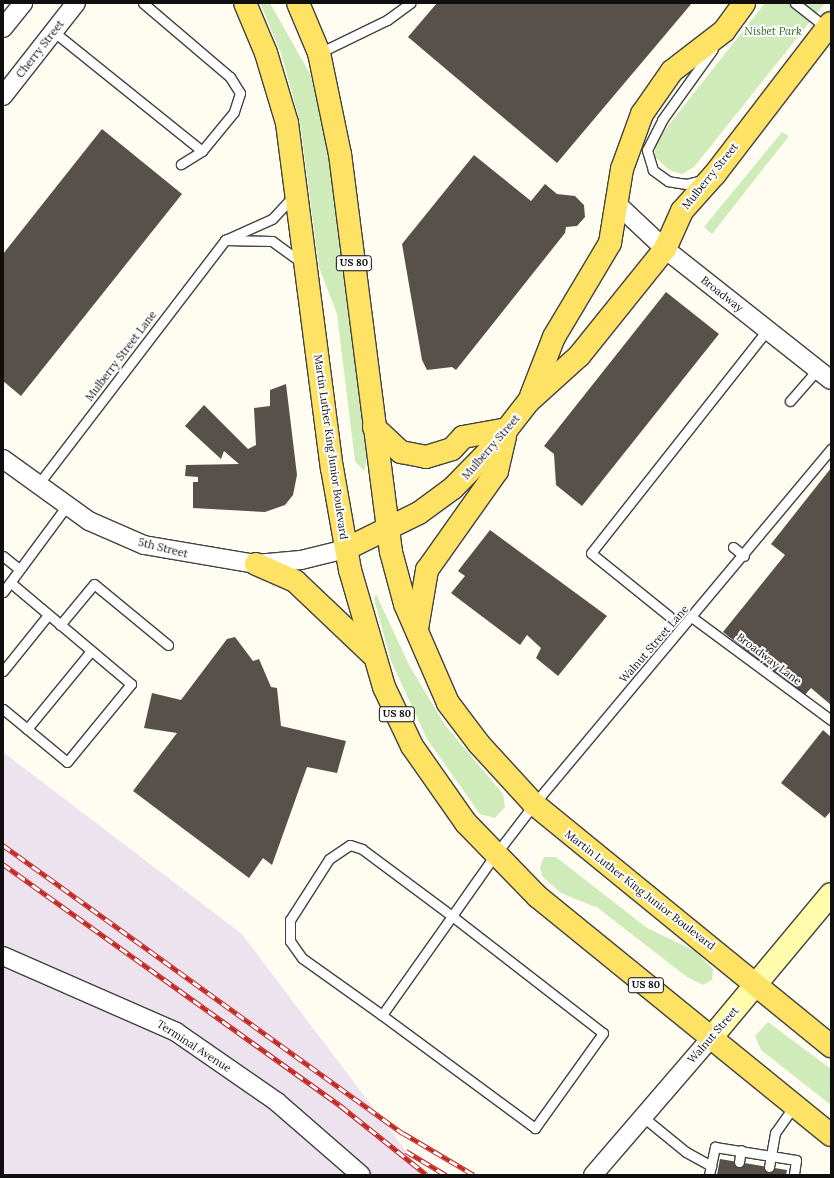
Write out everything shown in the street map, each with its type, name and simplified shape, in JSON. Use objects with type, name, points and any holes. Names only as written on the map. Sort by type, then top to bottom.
[{"type":"main road","name":"Martin Luther King Junior Boulevard","points":[[245,3],[277,89],[297,192],[346,549],[384,687],[412,746],[436,784],[495,855],[538,897],[831,1135]]},
{"type":"main road","name":"Martin Luther King Junior Boulevard","points":[[298,3],[319,53],[340,154],[388,529],[405,604],[416,634],[448,703],[479,744],[534,804],[757,984],[831,1046]]},
{"type":"main road","name":"Mulberry Street","points":[[529,401],[554,337],[610,243],[616,203],[630,140],[642,114],[672,71],[724,31],[744,3]]},
{"type":"main road","name":"Mulberry Street","points":[[346,549],[388,529],[453,488],[529,401],[579,356],[665,249],[682,211],[715,174],[830,27]]},
{"type":"main road","points":[[374,427],[401,452],[426,457],[452,449],[463,437],[507,428],[497,471],[428,570],[419,598],[416,634]]},
{"type":"main road","points":[[256,564],[295,581],[376,658]]},
{"type":"street","points":[[3,28],[23,3]]},
{"type":"street","name":"Cherry Street","points":[[3,96],[76,3]]},
{"type":"street","name":"Broadway","points":[[616,203],[665,249],[824,375]]},
{"type":"street","name":"5th Street","points":[[3,459],[66,507],[94,524],[144,545],[256,564],[301,560],[346,549]]},
{"type":"street","name":"Walnut Street","points":[[593,1175],[757,984],[831,894]]},
{"type":"street","name":"Terminal Avenue","points":[[3,956],[176,1032],[277,1102],[361,1175]]},
{"type":"lane","points":[[143,3],[236,83],[239,102],[202,151],[182,164]]},
{"type":"lane","points":[[319,53],[387,20],[410,3]]},
{"type":"lane","points":[[795,3],[830,27]]},
{"type":"lane","points":[[715,174],[698,183],[668,181],[653,170],[647,150],[662,120],[724,31]]},
{"type":"lane","points":[[54,32],[202,151]]},
{"type":"lane","name":"Mulberry Street Lane","points":[[37,486],[225,240],[272,219],[297,192]]},
{"type":"lane","points":[[225,240],[272,240],[296,256],[307,268]]},
{"type":"lane","points":[[669,616],[591,553],[767,330]]},
{"type":"lane","points":[[790,401],[824,375]]},
{"type":"lane","name":"Walnut Street Lane","points":[[382,1015],[495,855],[534,804],[693,618],[831,450]]},
{"type":"lane","points":[[3,592],[66,507]]},
{"type":"lane","points":[[733,547],[744,556]]},
{"type":"lane","points":[[3,556],[19,569]]},
{"type":"lane","points":[[3,709],[67,762],[131,684],[10,582]]},
{"type":"lane","points":[[60,625],[94,584],[168,645]]},
{"type":"lane","points":[[3,671],[48,615]]},
{"type":"lane","name":"Broadway Lane","points":[[693,618],[831,720]]},
{"type":"lane","points":[[27,729],[91,651]]},
{"type":"lane","points":[[350,845],[362,849],[452,916],[603,1033],[535,1128],[302,958],[290,941],[290,920],[329,859],[350,845]]},
{"type":"lane","points":[[769,1167],[775,1133],[794,1106]]},
{"type":"lane","points":[[643,1117],[710,1171],[714,1147],[741,1150],[796,1160],[794,1175]]},
{"type":"lane","points":[[739,1162],[741,1150]]},
{"type":"shaded area","points":[[3,752],[242,934],[424,1175],[3,1175]]},
{"type":"green space","points":[[260,3],[270,3],[310,74],[331,156],[367,458],[364,471],[355,461],[337,314],[319,267],[300,122],[281,53]]},
{"type":"green space","name":"Nisbet Park","points":[[765,3],[825,3],[694,167],[682,174],[669,170],[655,157],[655,147],[660,136]]},
{"type":"green space","points":[[782,132],[789,136],[712,234],[704,227]]},
{"type":"green space","points":[[376,594],[409,665],[445,725],[503,794],[505,807],[495,818],[480,814],[427,739],[391,661],[374,599]]},
{"type":"green space","points":[[544,857],[556,857],[647,928],[695,951],[713,969],[712,980],[703,985],[687,977],[598,908],[561,893],[542,876],[540,867]]},
{"type":"green space","points":[[768,1022],[831,1069],[831,1105],[761,1050],[755,1036]]},
{"type":"building","points":[[437,3],[692,3],[557,163],[408,37]]},
{"type":"building","points":[[102,129],[182,194],[21,396],[3,381],[3,254]]},
{"type":"building","points":[[474,155],[531,201],[545,184],[557,194],[575,196],[584,205],[585,217],[577,226],[566,227],[565,233],[456,370],[452,367],[427,370],[422,360],[402,244]]},
{"type":"building","points":[[666,292],[719,334],[582,506],[556,485],[554,454],[544,446]]},
{"type":"building","points":[[286,384],[297,475],[293,495],[285,505],[265,512],[193,508],[193,482],[198,482],[198,477],[185,476],[186,465],[239,464],[224,451],[221,459],[185,426],[204,405],[248,449],[256,445],[254,408],[270,406],[270,390]]},
{"type":"building","points":[[831,468],[831,705],[811,688],[804,696],[723,632],[785,555],[771,544]]},
{"type":"building","points":[[490,530],[607,616],[558,676],[536,658],[541,648],[527,635],[520,645],[451,593],[465,576],[458,571]]},
{"type":"building","points":[[235,637],[253,661],[259,659],[271,687],[277,688],[281,726],[346,741],[337,773],[307,767],[272,865],[263,858],[249,878],[133,791],[177,733],[144,728],[152,693],[181,700],[227,639]]},
{"type":"building","points":[[823,730],[831,737],[831,811],[825,818],[781,783]]},
{"type":"building","points":[[720,1159],[787,1170],[786,1175],[717,1175]]},
{"type":"railway","points":[[3,845],[403,1133],[474,1175]]},
{"type":"railway","points":[[3,864],[341,1106],[427,1175]]},
{"type":"railway","points":[[406,1151],[446,1175]]}]
